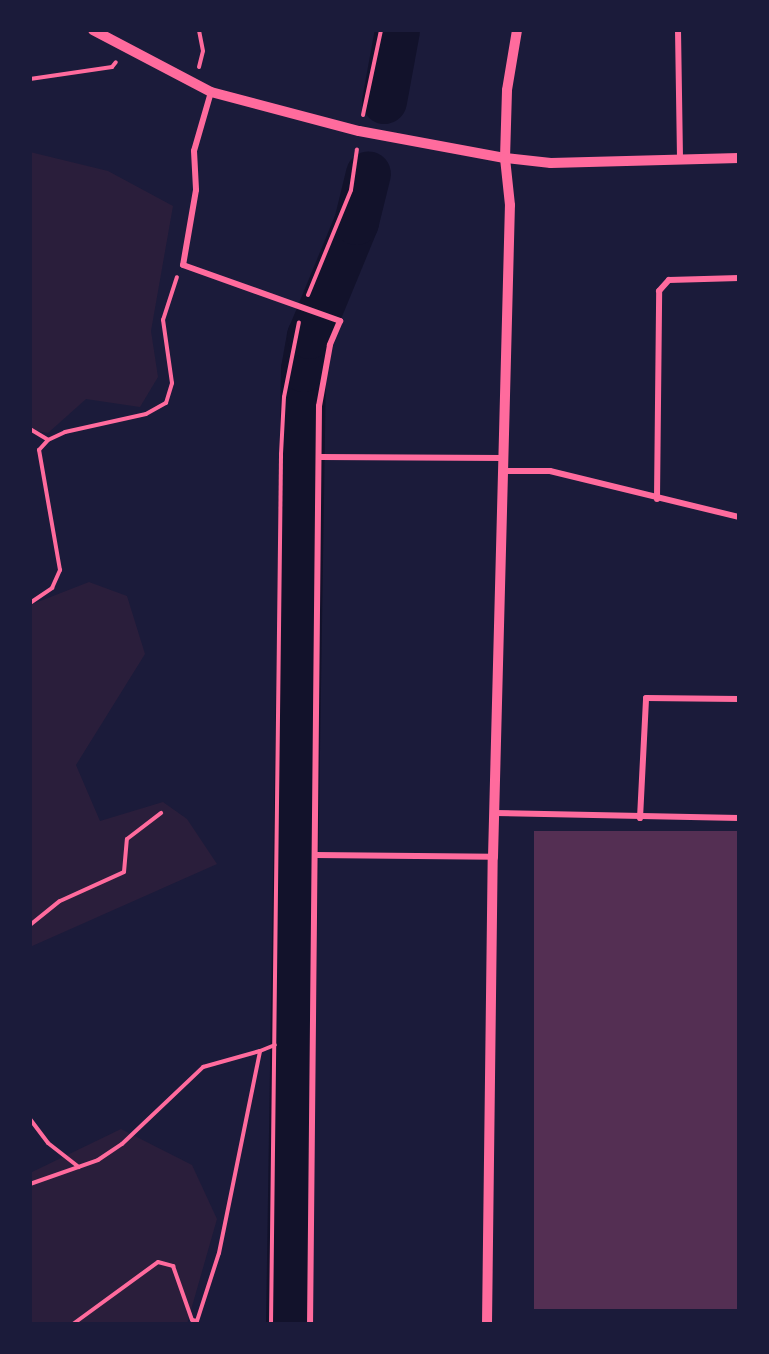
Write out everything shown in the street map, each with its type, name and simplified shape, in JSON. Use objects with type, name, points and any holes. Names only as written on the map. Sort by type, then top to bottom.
[{"type":"street","points":[[93,30],[211,92],[359,131],[505,158],[551,163],[739,158]]},
{"type":"street","points":[[487,1324],[493,857],[510,205],[505,158],[507,90],[517,30]]},
{"type":"street","points":[[678,30],[680,160]]},
{"type":"street","points":[[211,92],[194,150],[196,190],[183,265],[307,307],[340,321],[322,379],[309,1324]]},
{"type":"street","points":[[657,499],[659,291],[669,280],[739,278]]},
{"type":"street","points":[[320,457],[502,458]]},
{"type":"street","points":[[502,471],[550,471],[657,499],[739,517]]},
{"type":"street","points":[[640,818],[646,698],[739,699]]},
{"type":"street","points":[[495,813],[640,818],[739,818]]},
{"type":"street","points":[[315,855],[493,857]]},
{"type":"path","points":[[189,80],[201,64],[199,30]]},
{"type":"path","points":[[271,1324],[281,454],[289,357],[351,190],[359,131],[381,30]]},
{"type":"path","points":[[30,79],[112,67],[121,57]]},
{"type":"path","points":[[30,603],[52,588],[60,570],[39,450],[48,440],[65,432],[146,414],[166,403],[172,383],[163,320],[183,265]]},
{"type":"path","points":[[30,429],[48,440]]},
{"type":"path","points":[[30,925],[60,901],[124,872],[127,839],[161,813]]},
{"type":"path","points":[[30,1184],[80,1167],[122,1144],[203,1067],[275,1045]]},
{"type":"path","points":[[73,1324],[158,1262],[173,1266],[192,1320],[197,1321],[219,1253],[260,1051]]},
{"type":"path","points":[[30,1119],[48,1143],[80,1167]]},
{"type":"shaded area","points":[[30,152],[108,171],[173,206],[151,331],[158,377],[140,407],[86,399],[48,433],[30,430]]},
{"type":"shaded area","points":[[89,582],[127,596],[145,654],[76,765],[100,821],[163,802],[187,819],[217,864],[30,947],[30,605]]},
{"type":"shaded area","points":[[121,1129],[192,1165],[217,1219],[187,1324],[30,1324],[30,1173]]},
{"type":"building","points":[[534,831],[739,831],[739,1309],[534,1309]]},
{"type":"waterway","points":[[384,101],[397,30]]},
{"type":"waterway","points":[[288,1324],[303,369],[309,336],[356,222],[368,173]]}]
